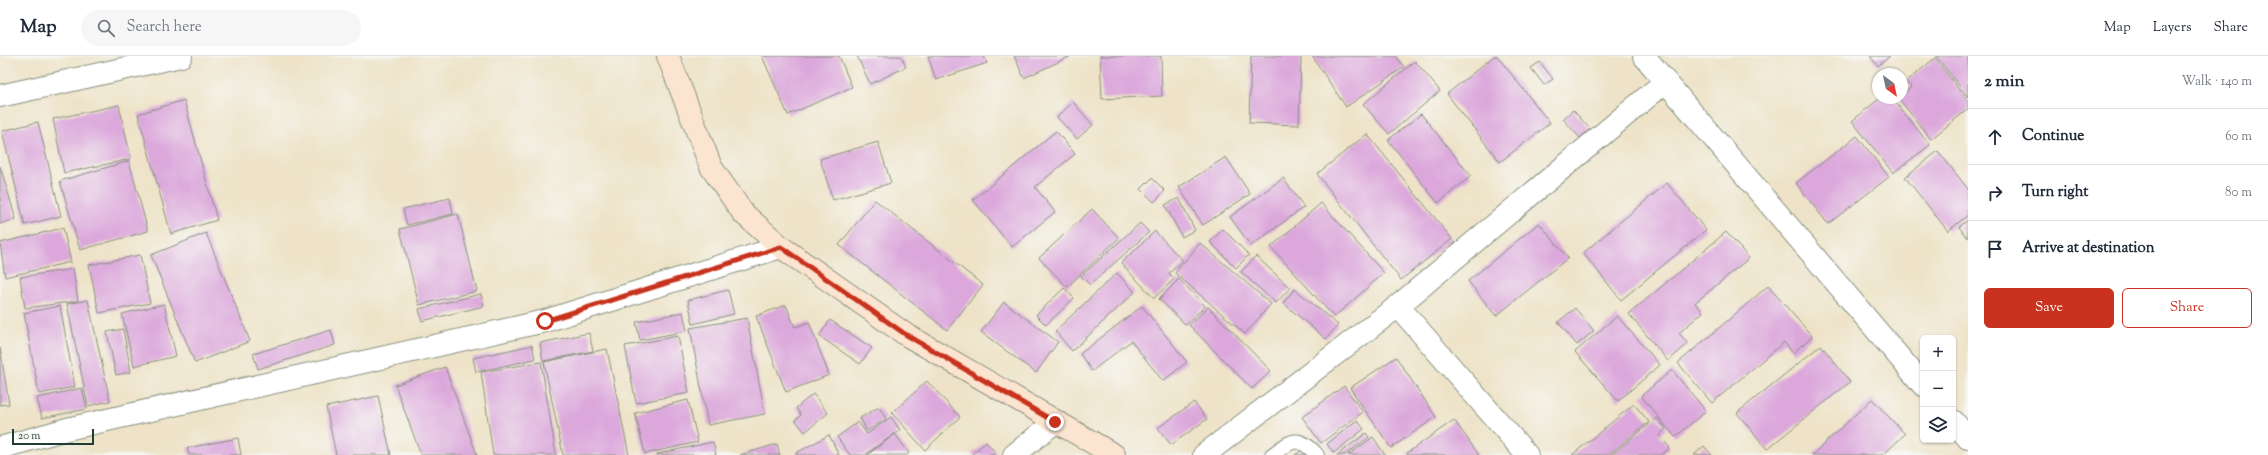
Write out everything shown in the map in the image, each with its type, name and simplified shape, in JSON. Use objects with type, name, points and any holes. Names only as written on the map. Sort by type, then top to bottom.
[{"type":"street","points":[[0,96],[180,56]]},
{"type":"street","points":[[668,56],[712,167],[743,213],[781,247],[905,334],[1114,455]]},
{"type":"street","points":[[1644,56],[1920,381]]},
{"type":"street","points":[[1204,455],[1398,306],[1665,82]]},
{"type":"street","points":[[0,448],[74,428],[545,321],[781,247]]},
{"type":"street","points":[[1398,306],[1528,455]]},
{"type":"street","points":[[1014,455],[1055,422]]},
{"type":"street","points":[[1956,424],[1968,438]]},
{"type":"lane","points":[[1272,455],[1288,443],[1298,440],[1307,444],[1317,455]]},
{"type":"building","points":[[762,56],[839,56],[852,87],[788,115]]},
{"type":"building","points":[[857,56],[901,56],[906,67],[870,84]]},
{"type":"building","points":[[928,56],[984,56],[987,63],[936,80]]},
{"type":"building","points":[[1014,56],[1071,56],[1024,78]]},
{"type":"building","points":[[1100,56],[1161,56],[1162,96],[1102,99]]},
{"type":"building","points":[[1251,56],[1301,56],[1299,125],[1249,123]]},
{"type":"building","points":[[1312,56],[1396,56],[1404,67],[1346,107]]},
{"type":"building","points":[[1494,56],[1497,56],[1550,123],[1500,162],[1447,94]]},
{"type":"building","points":[[1870,56],[1890,56],[1878,66]]},
{"type":"building","points":[[1936,56],[1968,56],[1968,97]]},
{"type":"building","points":[[1935,58],[1968,101],[1968,109],[1931,139],[1903,104],[1908,104],[1908,90],[1911,87],[1908,84],[1908,80]]},
{"type":"building","points":[[1415,61],[1440,91],[1389,134],[1363,104]]},
{"type":"building","points":[[1540,62],[1553,79],[1544,85],[1531,68]]},
{"type":"building","points":[[184,100],[217,220],[171,234],[138,114]]},
{"type":"building","points":[[1073,102],[1093,125],[1077,139],[1057,117]]},
{"type":"building","points":[[1873,104],[1897,104],[1930,145],[1893,173],[1852,121]]},
{"type":"building","points":[[119,105],[131,159],[64,173],[53,119]]},
{"type":"building","points":[[1573,110],[1590,129],[1580,138],[1563,119]]},
{"type":"building","points":[[1421,114],[1471,176],[1438,203],[1388,140]]},
{"type":"building","points":[[38,122],[61,216],[25,225],[2,131]]},
{"type":"building","points":[[1056,131],[1075,154],[1035,187],[1055,212],[1012,247],[973,200]]},
{"type":"building","points":[[1367,134],[1452,239],[1401,280],[1317,174]]},
{"type":"building","points":[[1857,136],[1889,177],[1828,224],[1796,183]]},
{"type":"building","points":[[878,142],[891,183],[833,200],[820,159]]},
{"type":"building","points":[[1938,151],[1968,189],[1968,215],[1948,231],[1905,177]]},
{"type":"building","points":[[1226,157],[1250,194],[1203,225],[1179,187]]},
{"type":"building","points":[[129,161],[148,231],[80,250],[60,181]]},
{"type":"building","points":[[0,166],[16,219],[0,224]]},
{"type":"building","points":[[1152,178],[1165,191],[1154,202],[1141,189]]},
{"type":"building","points":[[1283,178],[1304,207],[1251,246],[1230,217]]},
{"type":"building","points":[[1667,183],[1706,230],[1621,300],[1583,253]]},
{"type":"building","points":[[450,198],[453,214],[407,225],[403,209]]},
{"type":"building","points":[[1179,198],[1195,230],[1182,237],[1165,205]]},
{"type":"building","points":[[875,200],[983,285],[947,330],[839,245]]},
{"type":"building","points":[[1321,203],[1384,273],[1334,317],[1271,247]]},
{"type":"building","points":[[1092,209],[1119,238],[1067,287],[1039,258]]},
{"type":"building","points":[[458,214],[477,291],[419,305],[400,229]]},
{"type":"building","points":[[1968,220],[1968,238],[1959,227]]},
{"type":"building","points":[[1140,223],[1149,232],[1090,285],[1081,276]]},
{"type":"building","points":[[1539,223],[1568,258],[1496,316],[1468,281]]},
{"type":"building","points":[[63,228],[71,262],[5,277],[0,243]]},
{"type":"building","points":[[1223,229],[1249,255],[1236,268],[1210,242]]},
{"type":"building","points":[[1155,231],[1183,261],[1169,273],[1174,279],[1154,298],[1121,263]]},
{"type":"building","points":[[1726,232],[1749,258],[1695,303],[1703,312],[1679,333],[1688,344],[1668,361],[1629,314]]},
{"type":"building","points":[[206,233],[250,341],[195,363],[151,255]]},
{"type":"building","points":[[1200,243],[1271,304],[1245,334],[1175,273]]},
{"type":"building","points":[[140,255],[150,303],[99,313],[89,265]]},
{"type":"building","points":[[1256,256],[1290,288],[1276,303],[1241,272]]},
{"type":"building","points":[[73,269],[78,301],[25,308],[20,277]]},
{"type":"building","points":[[1117,273],[1135,292],[1072,351],[1055,331]]},
{"type":"building","points":[[1179,279],[1205,306],[1186,325],[1159,299]]},
{"type":"building","points":[[1768,286],[1812,336],[1793,353],[1784,342],[1712,403],[1678,363]]},
{"type":"building","points":[[1064,288],[1074,298],[1046,325],[1036,315]]},
{"type":"building","points":[[1295,289],[1338,325],[1326,339],[1283,303]]},
{"type":"building","points":[[728,290],[734,314],[693,324],[688,300]]},
{"type":"building","points":[[481,294],[484,306],[422,321],[419,309]]},
{"type":"building","points":[[88,300],[110,401],[88,406],[67,304]]},
{"type":"building","points":[[1004,302],[1058,342],[1036,373],[981,332]]},
{"type":"building","points":[[164,304],[176,356],[134,366],[122,314]]},
{"type":"building","points":[[786,305],[795,327],[809,322],[829,375],[786,392],[756,316]]},
{"type":"building","points":[[60,306],[75,387],[39,394],[24,313]]},
{"type":"building","points":[[1142,306],[1187,362],[1163,381],[1131,341],[1092,371],[1080,354]]},
{"type":"building","points":[[1208,307],[1271,371],[1252,389],[1189,325]]},
{"type":"building","points":[[1575,308],[1594,331],[1577,345],[1558,322]]},
{"type":"building","points":[[683,312],[687,331],[640,340],[636,322]]},
{"type":"building","points":[[1617,316],[1660,365],[1618,401],[1575,352]]},
{"type":"building","points":[[747,318],[765,414],[708,425],[690,328]]},
{"type":"building","points":[[830,320],[872,348],[860,364],[819,336]]},
{"type":"building","points":[[123,329],[131,372],[116,375],[107,332]]},
{"type":"building","points":[[331,330],[335,345],[258,369],[253,354]]},
{"type":"building","points":[[589,333],[593,351],[543,361],[540,343]]},
{"type":"building","points":[[678,336],[689,393],[636,403],[625,346]]},
{"type":"building","points":[[532,345],[535,359],[476,372],[473,358]]},
{"type":"building","points":[[1821,345],[1850,382],[1767,449],[1737,413]]},
{"type":"building","points":[[0,348],[9,404],[0,405]]},
{"type":"building","points":[[607,349],[629,455],[563,455],[544,362]]},
{"type":"building","points":[[1396,357],[1436,417],[1391,448],[1350,388]]},
{"type":"building","points":[[541,362],[556,455],[493,455],[481,372]]},
{"type":"building","points":[[445,367],[477,455],[421,455],[395,385]]},
{"type":"building","points":[[1672,370],[1706,411],[1675,437],[1641,396]]},
{"type":"building","points":[[927,381],[960,417],[925,450],[892,413]]},
{"type":"building","points":[[1344,386],[1363,412],[1321,443],[1302,417]]},
{"type":"building","points":[[82,388],[87,409],[42,418],[37,398]]},
{"type":"building","points":[[813,394],[828,413],[805,432],[795,420],[801,415],[796,408]]},
{"type":"building","points":[[378,396],[391,455],[336,455],[326,407]]},
{"type":"building","points":[[1872,399],[1905,434],[1883,455],[1812,455]]},
{"type":"building","points":[[688,400],[698,442],[645,454],[635,413]]},
{"type":"building","points":[[1194,402],[1207,419],[1171,445],[1158,428]]},
{"type":"building","points":[[1634,404],[1649,422],[1608,455],[1572,455]]},
{"type":"building","points":[[879,407],[886,419],[867,431],[860,418]]},
{"type":"building","points":[[891,417],[900,430],[865,455],[850,455],[837,437],[858,422],[867,434]]},
{"type":"building","points":[[1657,418],[1666,429],[1659,435],[1670,448],[1661,455],[1611,455]]},
{"type":"building","points":[[1357,420],[1364,429],[1334,453],[1327,444]]},
{"type":"building","points":[[1454,420],[1479,455],[1408,455],[1407,453]]},
{"type":"building","points":[[1366,433],[1369,437],[1345,455],[1337,455]]},
{"type":"building","points":[[895,434],[909,453],[907,455],[867,455]]},
{"type":"building","points":[[829,435],[839,455],[797,455],[796,453]]},
{"type":"building","points":[[1373,437],[1385,455],[1348,455]]},
{"type":"building","points":[[238,438],[241,455],[189,455],[187,448]]},
{"type":"building","points":[[713,442],[716,455],[657,455],[657,454]]},
{"type":"building","points":[[986,442],[996,453],[993,455],[971,455]]},
{"type":"building","points":[[777,444],[780,455],[740,455]]},
{"type":"building","points":[[1308,446],[1313,455],[1295,455]]},
{"type":"building","points":[[1704,446],[1712,455],[1694,455]]},
{"type":"route","points":[[545,321],[781,247],[905,334],[1055,422]]}]
